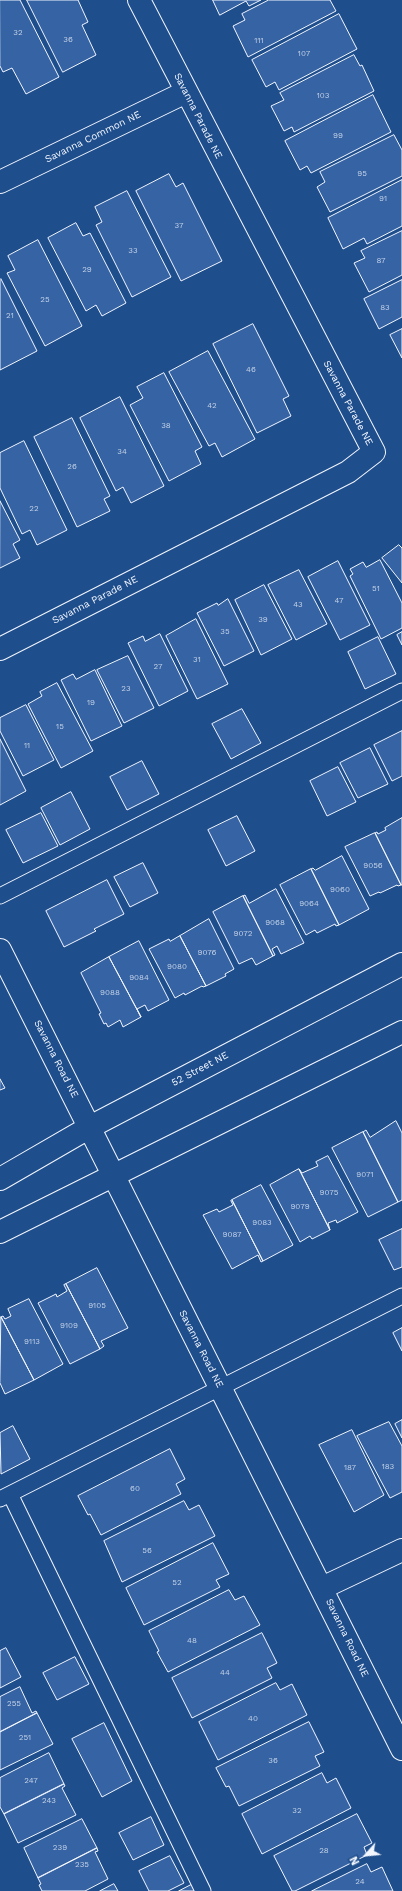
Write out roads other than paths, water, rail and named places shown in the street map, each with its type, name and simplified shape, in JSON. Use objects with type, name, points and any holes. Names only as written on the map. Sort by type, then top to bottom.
[{"type":"street","name":"Savanna Parade NE","points":[[0,649],[348,472],[374,452],[139,0]]},
{"type":"street","name":"Savanna Common NE","points":[[0,182],[186,92]]},
{"type":"street","name":"Savanna Road NE","points":[[0,950],[402,1748]]},
{"type":"street","name":"52 Street NE","points":[[0,1179],[90,1127],[402,964]]},
{"type":"street","points":[[0,1232],[402,1032]]},
{"type":"street","points":[[322,1588],[402,1550]]},
{"type":"lane","points":[[0,896],[402,691]]},
{"type":"lane","points":[[203,1891],[5,1497],[402,1296]]}]
